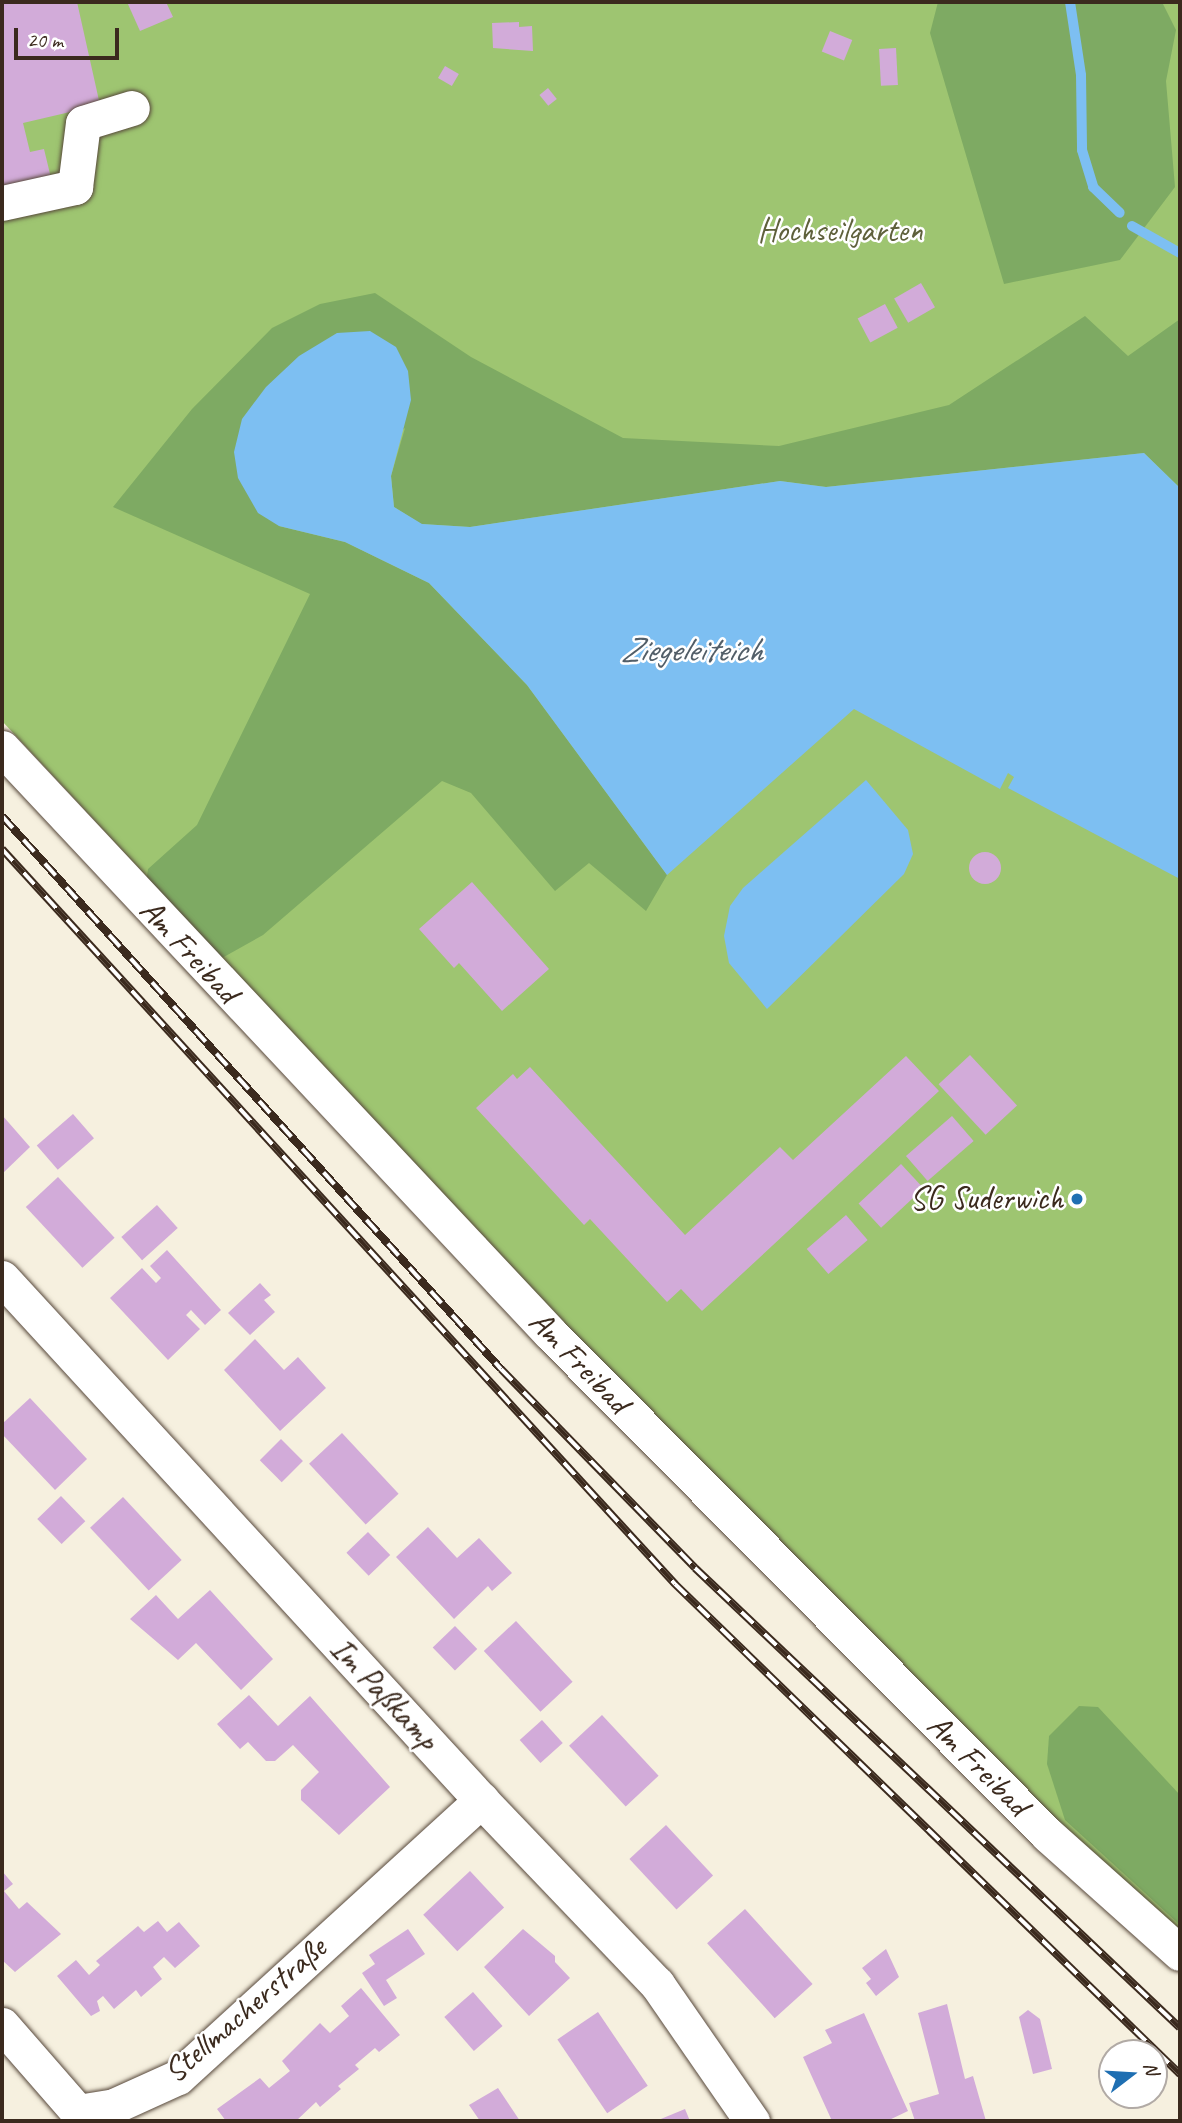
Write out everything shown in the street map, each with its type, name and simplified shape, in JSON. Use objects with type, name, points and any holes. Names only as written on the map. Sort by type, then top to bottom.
[{"type":"street","points":[[2,203],[75,187],[83,123],[132,108]]},
{"type":"street","name":"Am Freibad","points":[[2,748],[550,1333],[1048,1835],[1180,1953]]},
{"type":"street","name":"Im Paßkamp","points":[[2,1278],[481,1800],[657,1984],[752,2121]]},
{"type":"street","name":"Stellmacherstraße","points":[[2,2025],[78,2112],[114,2106],[178,2077],[481,1800]]},
{"type":"green space","name":"Hochseilgarten","points":[[2,2],[1180,2],[1180,1945],[552,1313],[2,721]]},
{"type":"green space","points":[[938,2],[1162,2],[1176,30],[1166,81],[1175,187],[1120,260],[1004,284],[930,33]]},
{"type":"green space","points":[[375,293],[471,357],[623,438],[779,446],[949,405],[1085,316],[1128,356],[1180,319],[1180,488],[1144,453],[826,487],[780,481],[470,527],[421,524],[394,507],[391,476],[405,428],[279,526],[345,542],[429,583],[527,685],[667,875],[646,911],[589,863],[555,891],[471,793],[442,781],[263,935],[222,958],[146,882],[148,869],[197,825],[310,594],[113,507],[192,409],[272,328],[320,304]]},
{"type":"green space","points":[[1079,1706],[1098,1707],[1180,1795],[1180,1925],[1065,1820],[1047,1764],[1049,1736]]},
{"type":"water","name":"Ziegeleiteich","points":[[370,331],[396,347],[408,371],[411,400],[391,476],[394,507],[422,524],[470,527],[780,481],[826,487],[1144,453],[1180,488],[1180,879],[1008,788],[1014,777],[1008,773],[1000,789],[854,709],[667,875],[527,685],[429,583],[345,542],[279,526],[258,513],[238,478],[234,452],[242,419],[266,387],[299,356],[337,333]]},
{"type":"water","points":[[866,780],[908,830],[913,854],[904,874],[767,1009],[729,963],[724,936],[730,906],[743,888]]},
{"type":"building","points":[[2,2],[77,2],[100,105],[23,123],[30,152],[44,149],[51,178],[2,189]]},
{"type":"building","points":[[127,2],[166,2],[173,17],[140,31]]},
{"type":"building","points":[[519,22],[519,27],[532,26],[533,51],[493,48],[492,23]]},
{"type":"building","points":[[830,31],[852,40],[844,60],[822,51]]},
{"type":"building","points":[[896,48],[898,85],[881,86],[879,49]]},
{"type":"building","points":[[445,66],[459,74],[452,86],[438,78]]},
{"type":"building","points":[[548,88],[557,99],[548,106],[539,95]]},
{"type":"building","points":[[921,283],[935,307],[908,323],[894,298]]},
{"type":"building","points":[[885,304],[898,328],[870,342],[858,319]]},
{"type":"building","points":[[985,852],[996,857],[1001,868],[996,879],[985,884],[974,879],[969,868],[974,857]]},
{"type":"building","points":[[472,882],[549,969],[502,1011],[459,963],[454,968],[419,929]]},
{"type":"building","points":[[970,1055],[1017,1105],[986,1135],[939,1084]]},
{"type":"building","points":[[906,1056],[939,1091],[702,1311],[681,1289],[667,1302],[590,1219],[584,1225],[476,1108],[513,1074],[517,1079],[530,1067],[685,1235],[780,1147],[793,1160]]},
{"type":"building","points":[[73,1114],[94,1138],[58,1170],[37,1145]]},
{"type":"building","points":[[2,1115],[30,1147],[2,1174]]},
{"type":"building","points":[[952,1116],[974,1141],[928,1181],[906,1156]]},
{"type":"building","points":[[901,1164],[924,1188],[881,1228],[859,1204]]},
{"type":"building","points":[[58,1177],[115,1238],[82,1268],[26,1207]]},
{"type":"building","points":[[157,1205],[178,1228],[142,1260],[121,1237]]},
{"type":"building","points":[[846,1215],[868,1240],[828,1274],[807,1249]]},
{"type":"building","points":[[167,1250],[221,1310],[205,1325],[191,1310],[186,1315],[200,1329],[168,1360],[110,1298],[142,1268],[156,1283],[161,1278],[150,1266]]},
{"type":"building","points":[[260,1283],[271,1295],[264,1300],[275,1312],[250,1335],[228,1313]]},
{"type":"building","points":[[255,1339],[284,1370],[298,1357],[326,1388],[280,1431],[224,1370]]},
{"type":"building","points":[[30,1398],[87,1459],[55,1490],[2,1434],[2,1424]]},
{"type":"building","points":[[342,1433],[399,1494],[366,1524],[309,1464]]},
{"type":"building","points":[[281,1439],[303,1461],[282,1482],[260,1460]]},
{"type":"building","points":[[61,1496],[85,1521],[62,1544],[37,1519]]},
{"type":"building","points":[[123,1497],[182,1560],[149,1591],[90,1528]]},
{"type":"building","points":[[428,1527],[457,1558],[479,1538],[512,1573],[492,1591],[488,1586],[454,1619],[396,1557]]},
{"type":"building","points":[[368,1532],[390,1555],[369,1576],[346,1553]]},
{"type":"building","points":[[210,1590],[273,1659],[241,1690],[196,1643],[178,1660],[130,1619],[156,1595],[178,1619]]},
{"type":"building","points":[[516,1621],[573,1682],[540,1712],[484,1651]]},
{"type":"building","points":[[455,1626],[477,1649],[455,1671],[433,1648]]},
{"type":"building","points":[[249,1695],[278,1726],[310,1696],[390,1787],[339,1835],[301,1800],[301,1790],[319,1772],[293,1745],[275,1761],[266,1761],[248,1742],[240,1749],[217,1724]]},
{"type":"building","points":[[602,1715],[659,1776],[626,1806],[569,1746]]},
{"type":"building","points":[[542,1720],[563,1743],[540,1763],[520,1740]]},
{"type":"building","points":[[666,1825],[713,1875],[676,1910],[629,1859]]},
{"type":"building","points":[[2,1871],[13,1884],[4,1891],[19,1909],[27,1902],[61,1934],[15,1972],[2,1960]]},
{"type":"building","points":[[470,1871],[504,1908],[457,1951],[423,1915]]},
{"type":"building","points":[[745,1909],[813,1984],[775,2018],[707,1943]]},
{"type":"building","points":[[158,1921],[167,1932],[179,1922],[200,1946],[175,1968],[164,1957],[153,1967],[162,1979],[141,1997],[136,1990],[114,2009],[103,1996],[97,2001],[100,2011],[91,2016],[57,1976],[76,1960],[89,1975],[100,1965],[96,1961],[138,1926],[144,1932]]},
{"type":"building","points":[[408,1929],[425,1954],[386,1980],[397,1998],[384,2006],[362,1973],[375,1964],[369,1955]]},
{"type":"building","points":[[523,1929],[555,1956],[555,1962],[570,1978],[529,2016],[484,1967]]},
{"type":"building","points":[[886,1949],[899,1977],[876,1996],[866,1983],[871,1979],[862,1968]]},
{"type":"building","points":[[361,1988],[400,2035],[379,2052],[375,2048],[355,2065],[359,2069],[338,2086],[341,2089],[320,2107],[316,2102],[296,2121],[226,2121],[217,2109],[260,2078],[269,2088],[290,2071],[282,2061],[320,2023],[330,2033],[349,2016],[341,2006]]},
{"type":"building","points":[[473,1992],[503,2026],[474,2051],[444,2017]]},
{"type":"building","points":[[947,2004],[965,2079],[973,2076],[986,2121],[915,2121],[909,2103],[939,2094],[918,2013]]},
{"type":"building","points":[[1028,2010],[1040,2019],[1052,2069],[1033,2074],[1019,2017]]},
{"type":"building","points":[[598,2012],[648,2086],[607,2113],[557,2039]]},
{"type":"building","points":[[864,2013],[908,2111],[887,2121],[832,2121],[803,2057],[832,2043],[825,2030]]},
{"type":"building","points":[[498,2088],[520,2121],[480,2121],[469,2105]]},
{"type":"building","points":[[685,2109],[690,2121],[656,2121]]},
{"type":"waterway","points":[[1070,2],[1081,75],[1082,150],[1093,187],[1120,213]]},
{"type":"waterway","points":[[1132,226],[1180,253]]},
{"type":"railway","points":[[2,816],[501,1369],[695,1568],[1180,2028]]},
{"type":"railway","points":[[2,849],[675,1584],[1180,2074]]},
{"type":"place","name":"SG Suderwich","points":[[1077,1199]]}]
